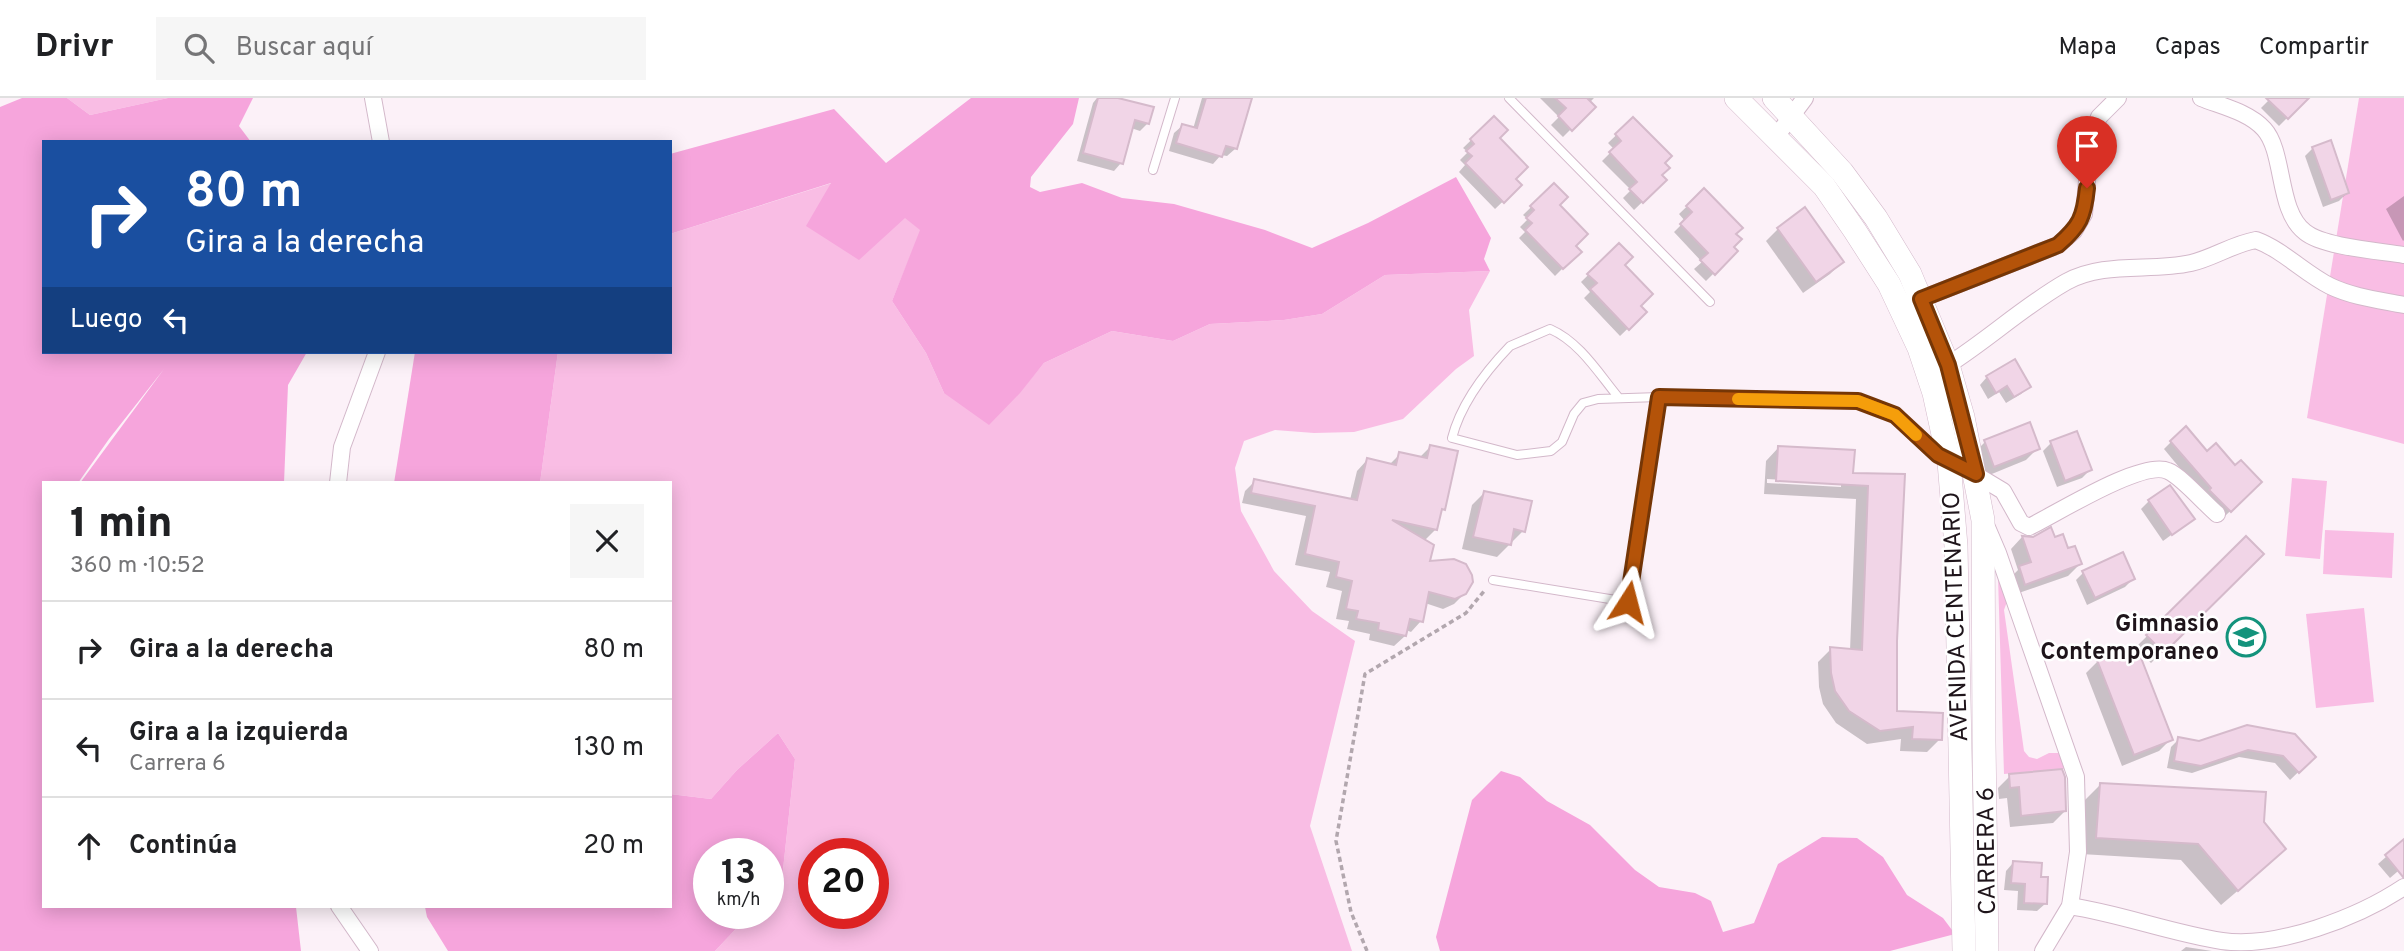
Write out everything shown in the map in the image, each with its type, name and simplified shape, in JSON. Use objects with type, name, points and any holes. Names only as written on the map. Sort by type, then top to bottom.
[{"type":"main road","name":"AVENIDA CENTENARIO","points":[[1736,98],[1824,186],[1855,231],[1889,284],[1919,348],[1934,393],[1950,461],[1955,546],[1964,951]]},
{"type":"main road","name":"CARRERA 6","points":[[1774,98],[1798,107],[1876,218],[1910,274],[1948,365],[1963,417],[1983,520],[1987,951]]},
{"type":"street","points":[[373,98],[382,140]]},
{"type":"street","points":[[1921,299],[2058,245],[2074,231],[2084,214],[2091,137],[2099,117],[2118,98]]},
{"type":"street","points":[[2201,98],[2250,118],[2263,128],[2271,139],[2289,209],[2304,232],[2328,242],[2404,255]]},
{"type":"street","points":[[1775,138],[1798,107]]},
{"type":"street","points":[[1948,365],[1969,352],[2030,304],[2067,281],[2102,269],[2192,263],[2256,240],[2270,245],[2301,269],[2346,293],[2404,305]]},
{"type":"street","points":[[338,481],[342,447],[376,354]]},
{"type":"street","points":[[1950,461],[2003,491],[2021,523],[2029,527],[2135,472],[2159,468],[2170,471],[2217,514]]},
{"type":"street","points":[[1983,520],[1998,553],[2076,777],[2078,852],[2070,906],[2043,951]]},
{"type":"street","points":[[2070,906],[2223,941],[2252,941],[2297,933],[2349,917],[2404,887]]},
{"type":"street","points":[[340,908],[370,951]]},
{"type":"lane","points":[[1153,170],[1175,98]]},
{"type":"lane","points":[[1509,98],[1710,302]]},
{"type":"lane","points":[[1619,398],[1573,342],[1550,329],[1510,346],[1481,381],[1458,417],[1452,438],[1517,454],[1551,451],[1562,442],[1574,414],[1583,403],[1598,399],[1659,397],[1858,401],[1895,415],[1938,455],[1950,461]]},
{"type":"lane","points":[[1493,580],[1628,602],[1659,397]]},
{"type":"path","points":[[1367,951],[1351,912],[1336,841],[1365,674],[1466,613],[1493,580]]},
{"type":"shaded area","points":[[22,98],[67,98],[90,115],[168,98],[253,98],[239,126],[250,140],[42,140],[42,354],[306,354],[288,385],[284,481],[81,481],[164,369],[79,481],[42,481],[42,908],[296,908],[301,951],[0,951],[0,107]]},
{"type":"shaded area","points":[[67,98],[168,98],[90,115]]},
{"type":"shaded area","points":[[971,98],[1079,98],[1073,124],[1031,177],[1030,187],[1040,192],[1082,183],[1122,198],[1174,204],[1265,230],[1312,248],[1368,223],[1456,177],[1491,238],[1484,259],[1490,271],[1385,275],[1322,314],[1284,320],[1210,324],[1173,341],[1112,331],[1044,363],[989,425],[944,393],[926,353],[892,301],[920,230],[905,218],[859,260],[806,226],[831,183],[672,233],[672,153],[834,109],[886,163]]},
{"type":"shaded area","points":[[2359,98],[2404,98],[2404,444],[2307,418]]},
{"type":"shaded area","points":[[832,183],[905,217],[921,230],[892,301],[926,353],[944,393],[1019,393],[1044,363],[1112,331],[1173,341],[1210,324],[1284,320],[1322,314],[1385,275],[1490,271],[1469,310],[1474,356],[1456,369],[1403,419],[1354,432],[1275,430],[1244,441],[1235,468],[1241,511],[1274,571],[1312,611],[1355,641],[1310,826],[1352,951],[715,951],[736,929],[784,929],[784,861],[795,759],[778,733],[737,770],[711,799],[672,794],[672,481],[540,481],[558,354],[672,354],[672,233]]},
{"type":"shaded area","points":[[415,354],[558,354],[540,481],[394,481]]},
{"type":"shaded area","points":[[2292,478],[2327,481],[2320,559],[2285,556]]},
{"type":"shaded area","points":[[2325,530],[2394,533],[2392,578],[2323,574]]},
{"type":"shaded area","points":[[1998,577],[2002,577],[2009,596],[2004,610],[2024,751],[2029,757],[2037,759],[2049,753],[2059,753],[2064,769],[2004,774]]},
{"type":"shaded area","points":[[2364,608],[2374,702],[2316,708],[2306,614]]},
{"type":"shaded area","points":[[778,733],[795,759],[784,861],[784,838],[693,838],[693,929],[736,929],[715,951],[448,951],[427,917],[425,908],[672,908],[672,794],[711,799],[737,770]]},
{"type":"shaded area","points":[[1501,771],[1520,777],[1547,801],[1590,825],[1635,870],[1659,887],[1695,893],[1711,901],[1723,932],[1754,923],[1778,864],[1822,837],[1857,838],[1883,857],[1907,895],[1943,918],[1955,934],[1890,951],[1440,951],[1436,937],[1472,800]]},
{"type":"building","points":[[1098,98],[1118,98],[1154,107],[1149,124],[1135,120],[1123,164],[1083,153]]},
{"type":"building","points":[[1206,98],[1252,98],[1237,149],[1226,146],[1222,157],[1176,143],[1182,124],[1197,128]]},
{"type":"building","points":[[1555,98],[1587,98],[1596,107],[1572,131],[1558,116],[1566,108]]},
{"type":"building","points":[[2266,98],[2309,98],[2288,119]]},
{"type":"building","points":[[1494,116],[1508,130],[1500,138],[1528,167],[1516,179],[1522,185],[1504,203],[1465,163],[1472,156],[1466,151],[1474,144],[1470,139]]},
{"type":"building","points":[[1633,117],[1672,156],[1665,163],[1670,168],[1662,175],[1667,180],[1643,203],[1629,189],[1637,182],[1609,152],[1621,141],[1615,134]]},
{"type":"building","points":[[2331,140],[2349,193],[2331,200],[2312,147]]},
{"type":"building","points":[[1554,183],[1568,197],[1560,205],[1588,234],[1576,246],[1582,252],[1563,269],[1525,230],[1532,223],[1526,218],[1534,210],[1530,206]]},
{"type":"building","points":[[1704,188],[1743,228],[1736,234],[1742,239],[1734,247],[1738,251],[1715,275],[1700,260],[1708,253],[1680,224],[1692,212],[1686,206]]},
{"type":"building","points":[[1805,207],[1844,262],[1816,282],[1777,228]]},
{"type":"building","points":[[1619,243],[1633,257],[1625,265],[1653,294],[1641,306],[1647,312],[1629,330],[1590,289],[1597,283],[1587,274]]},
{"type":"building","points":[[2015,359],[2031,387],[2014,397],[2007,386],[1996,393],[1986,376]]},
{"type":"building","points":[[2030,422],[2040,449],[1994,467],[1984,440]]},
{"type":"building","points":[[2186,426],[2207,451],[2216,443],[2235,465],[2241,460],[2262,482],[2231,512],[2209,490],[2211,488],[2170,441]]},
{"type":"building","points":[[2077,431],[2092,470],[2065,481],[2050,441]]},
{"type":"building","points":[[1430,445],[1458,451],[1445,510],[1442,509],[1437,530],[1392,520],[1434,545],[1430,561],[1454,559],[1466,564],[1473,582],[1466,594],[1455,599],[1429,592],[1423,622],[1410,619],[1406,636],[1378,630],[1379,623],[1356,619],[1358,611],[1346,609],[1352,581],[1336,577],[1339,562],[1305,554],[1315,506],[1251,493],[1254,479],[1357,500],[1367,458],[1396,465],[1399,452],[1427,458]]},
{"type":"building","points":[[1778,446],[1855,450],[1853,473],[1905,474],[1897,641],[1897,711],[1943,713],[1942,740],[1912,739],[1913,727],[1880,731],[1849,711],[1835,691],[1830,647],[1862,650],[1868,486],[1776,481]]},
{"type":"building","points":[[2170,485],[2195,519],[2172,535],[2148,500]]},
{"type":"building","points":[[1484,491],[1532,501],[1525,532],[1514,529],[1511,545],[1473,537]]},
{"type":"building","points":[[2051,527],[2055,537],[2063,534],[2068,548],[2075,546],[2082,564],[2025,585],[2019,566],[2031,562],[2022,536],[2033,537]]},
{"type":"building","points":[[2246,536],[2264,554],[2164,653],[2146,635]]},
{"type":"building","points":[[2123,552],[2135,579],[2095,598],[2082,571]]},
{"type":"building","points":[[2136,645],[2173,740],[2134,755],[2097,660]]},
{"type":"building","points":[[2247,725],[2295,734],[2316,757],[2299,773],[2283,756],[2248,750],[2201,766],[2174,761],[2178,737],[2199,741]]},
{"type":"building","points":[[2062,769],[2065,777],[2066,811],[2021,816],[2019,787],[2010,788],[2009,774]]},
{"type":"building","points":[[2100,783],[2266,792],[2264,822],[2286,849],[2238,891],[2198,844],[2096,838]]},
{"type":"building","points":[[2404,839],[2404,877],[2403,877],[2385,855]]},
{"type":"building","points":[[2013,861],[2042,863],[2041,877],[2048,877],[2047,904],[2024,903],[2025,884],[2011,883]]},
{"type":"slow traffic","points":[[1738,399],[1858,401],[1895,415],[1916,435]]},
{"type":"place","name":"Gimnasio Contemporaneo","points":[[2246,637]]},
{"type":"route","points":[[1628,602],[1659,397],[1858,401],[1895,415],[1938,455],[1976,474],[1948,365],[1921,299],[2058,245],[2074,231],[2084,214],[2087,188]]}]
